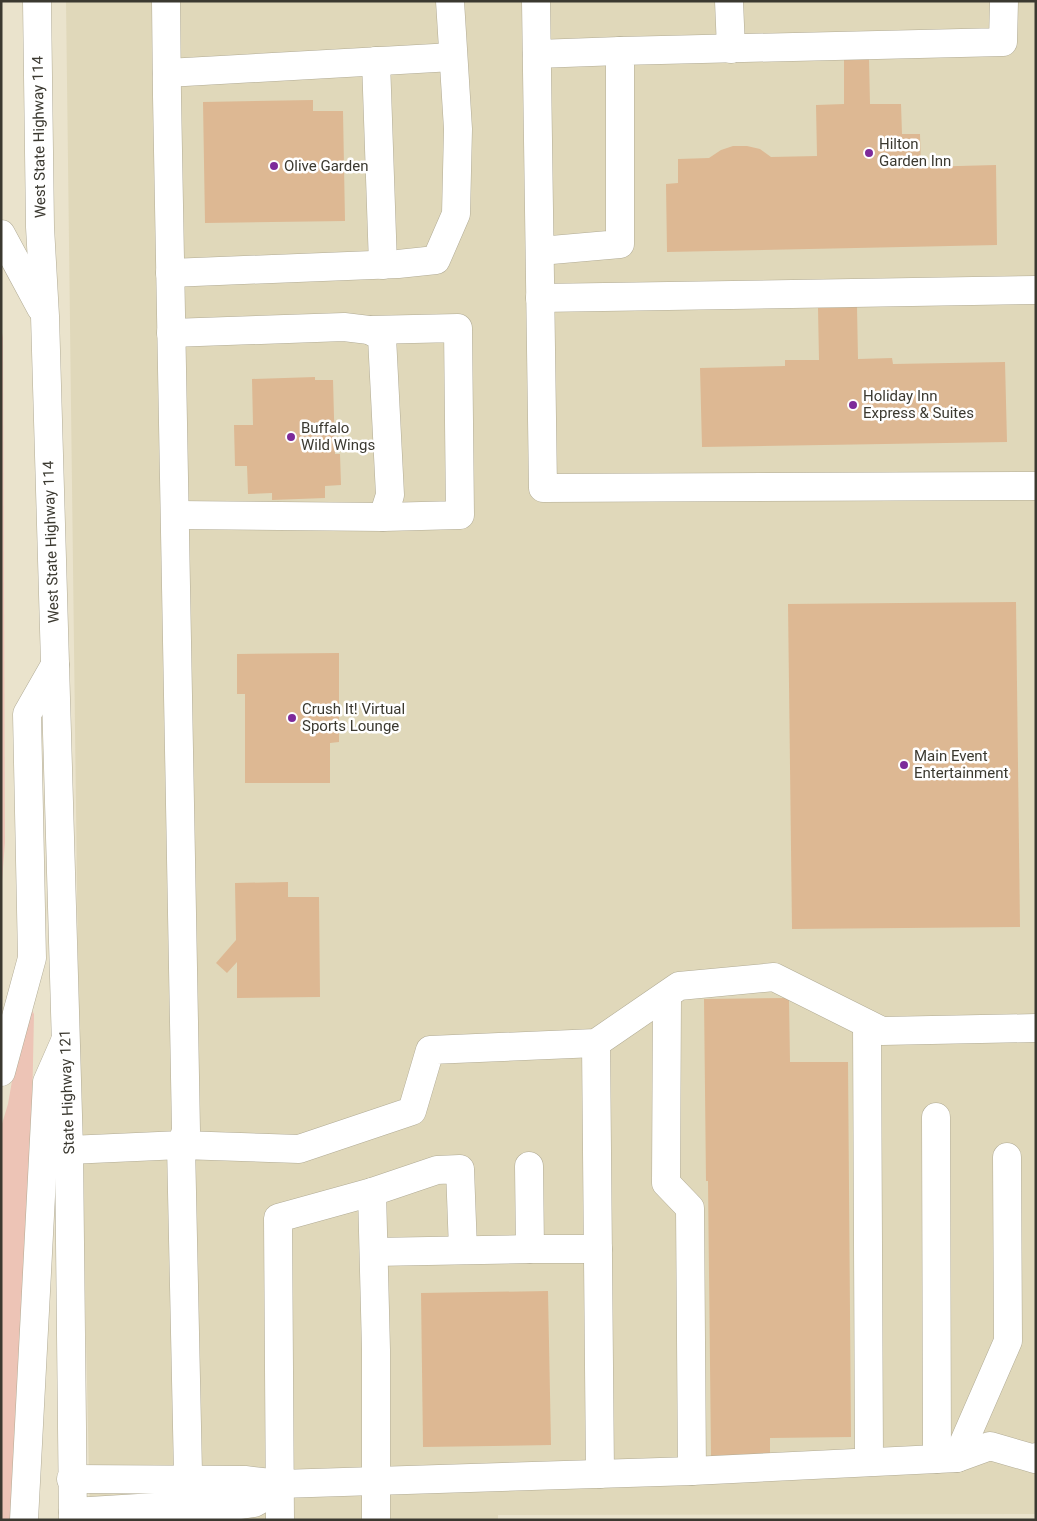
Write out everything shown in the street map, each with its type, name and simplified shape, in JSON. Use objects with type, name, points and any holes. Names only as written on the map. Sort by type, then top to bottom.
[{"type":"main road","name":"West State Highway 114","points":[[37,1],[40,227],[45,316],[55,665]]},
{"type":"main road","points":[[166,1],[186,1131],[181,1146],[188,1502]]},
{"type":"main road","points":[[170,272],[383,265],[436,260],[456,214],[458,129],[450,1]]},
{"type":"main road","points":[[536,1],[543,488],[1036,486]]},
{"type":"main road","points":[[730,1],[732,49]]},
{"type":"main road","points":[[537,54],[1004,42],[1004,1]]},
{"type":"main road","points":[[540,251],[620,244],[620,51]]},
{"type":"main road","points":[[167,73],[453,57]]},
{"type":"main road","points":[[376,61],[383,265]]},
{"type":"main road","points":[[1,234],[45,316]]},
{"type":"main road","points":[[540,298],[1036,290]]},
{"type":"main road","points":[[171,333],[344,327],[369,330],[458,328],[460,515],[383,517],[176,515]]},
{"type":"main road","points":[[369,330],[382,337],[390,495],[383,517]]},
{"type":"main road","points":[[1,1072],[32,958],[27,714],[55,665]]},
{"type":"main road","name":"State Highway 121","points":[[55,665],[69,1150],[71,1479],[73,1516]]},
{"type":"main road","points":[[69,1150],[181,1146],[299,1150],[412,1111],[430,1050],[596,1043],[679,986],[774,977],[882,1031],[1036,1028]]},
{"type":"main road","points":[[667,995],[666,1183],[690,1208],[692,1471]]},
{"type":"main road","points":[[867,1024],[869,1462]]},
{"type":"main road","points":[[24,1520],[47,1082],[65,1041]]},
{"type":"main road","points":[[596,1043],[600,1474]]},
{"type":"main road","points":[[936,1118],[947,1459]]},
{"type":"main road","points":[[947,1459],[1008,1341],[1007,1157]]},
{"type":"main road","points":[[529,1166],[530,1249]]},
{"type":"main road","points":[[280,1520],[278,1218],[372,1192],[437,1170],[460,1169],[463,1250]]},
{"type":"main road","points":[[372,1192],[376,1520]]},
{"type":"main road","points":[[374,1252],[598,1249]]},
{"type":"main road","points":[[71,1479],[188,1502],[241,1505],[254,1503],[265,1497],[280,1484],[692,1471],[947,1459],[990,1446],[1034,1459],[1036,1457]]},
{"type":"main road","points":[[73,1516],[188,1502]]},
{"type":"shaded area","points":[[66,1],[1036,1],[1036,1514],[498,1515],[498,1520],[90,1520],[78,969]]},
{"type":"shaded area","points":[[1,327],[3,338],[5,842],[1,894]]},
{"type":"shaded area","points":[[31,1009],[34,1014],[31,1159],[13,1520],[1,1520],[1,1127],[8,1104],[22,1023]]},
{"type":"building","name":"Hilton Garden Inn","points":[[844,58],[869,58],[870,104],[901,104],[902,134],[920,134],[921,167],[996,165],[997,245],[667,252],[666,184],[678,183],[678,159],[709,158],[721,150],[733,146],[747,146],[760,149],[771,157],[817,156],[816,105],[844,104]]},
{"type":"building","name":"Olive Garden","points":[[313,100],[313,111],[343,111],[345,221],[205,223],[203,102]]},
{"type":"building","name":"Holiday Inn Express & Suites","points":[[857,307],[858,359],[892,358],[893,364],[1005,362],[1007,442],[702,447],[700,368],[785,366],[785,360],[819,360],[818,308]]},
{"type":"building","points":[[315,377],[315,380],[333,380],[335,454],[340,454],[341,485],[325,486],[325,498],[272,500],[272,493],[248,494],[247,466],[235,466],[234,425],[253,425],[252,379]]},
{"type":"building","name":"Main Event Entertainment","points":[[1016,602],[1020,927],[792,929],[788,604]]},
{"type":"building","name":"Crush It! Virtual Sports Lounge","points":[[339,653],[339,742],[330,743],[330,783],[245,783],[245,694],[237,694],[237,654]]},
{"type":"building","points":[[288,882],[288,897],[319,897],[320,997],[237,998],[237,962],[227,973],[216,963],[236,940],[235,883]]},
{"type":"building","points":[[789,998],[790,1062],[848,1062],[851,1437],[770,1438],[770,1456],[711,1456],[704,999]]},
{"type":"building","points":[[548,1291],[551,1445],[423,1447],[421,1293]]},
{"type":"place","name":"Hilton Garden Inn","points":[[869,153]]},
{"type":"place","name":"Olive Garden","points":[[274,166]]},
{"type":"place","name":"Holiday Inn Express & Suites","points":[[853,405]]},
{"type":"place","name":"Buffalo Wild Wings","points":[[291,437]]},
{"type":"place","name":"Crush It! Virtual Sports Lounge","points":[[292,718]]},
{"type":"place","name":"Main Event Entertainment","points":[[904,765]]}]
